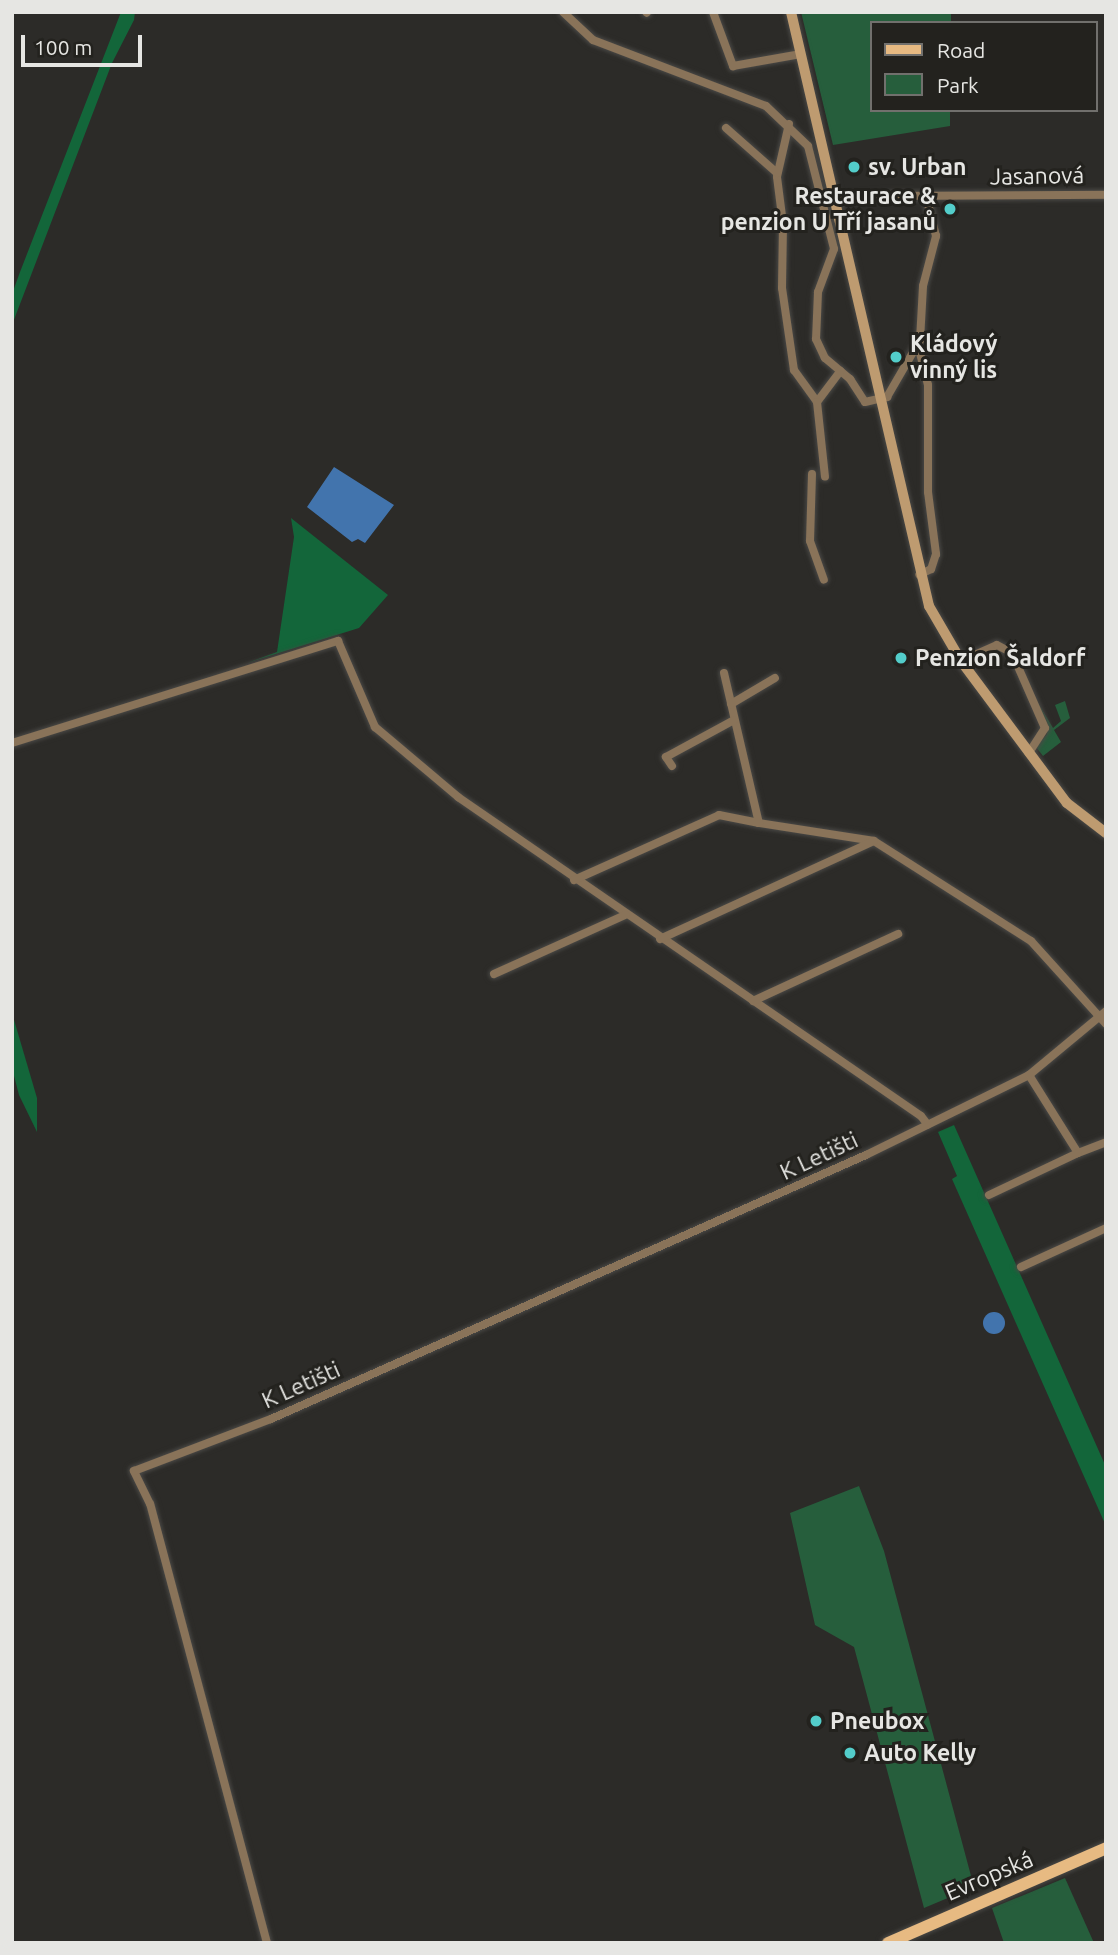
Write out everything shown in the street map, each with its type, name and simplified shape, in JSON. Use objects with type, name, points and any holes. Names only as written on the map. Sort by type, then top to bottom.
[{"type":"main road","points":[[791,12],[835,201],[839,249],[880,402],[919,575],[939,626],[961,661],[1067,803],[1106,832]]},
{"type":"main road","name":"Evropská","points":[[888,1943],[1106,1848]]},
{"type":"street","points":[[563,12],[593,40],[757,102],[789,124],[808,146],[839,249],[818,292],[816,339],[825,358],[840,371],[865,402],[880,402],[890,393],[918,345]]},
{"type":"street","points":[[713,12],[733,66],[801,54]]},
{"type":"street","points":[[789,124],[778,173],[783,224],[782,288],[794,370],[817,402],[825,477]]},
{"type":"street","points":[[726,128],[778,173]]},
{"type":"street","name":"Jasanová","points":[[835,201],[926,196],[1106,195]]},
{"type":"street","points":[[919,575],[931,569],[936,554],[928,492],[928,385],[918,345],[923,286],[936,236],[926,196]]},
{"type":"street","points":[[817,402],[840,371]]},
{"type":"street","points":[[812,474],[810,541],[824,580]]},
{"type":"street","points":[[12,743],[338,641],[375,727],[458,797],[574,880],[920,1116],[928,1125],[1030,1075],[1104,1017],[1031,941],[874,841],[719,816],[574,880]]},
{"type":"street","points":[[961,661],[997,645],[1012,653],[1045,728],[1029,753]]},
{"type":"street","points":[[724,673],[759,822]]},
{"type":"street","points":[[731,704],[775,678]]},
{"type":"street","points":[[672,766],[666,757],[734,720]]},
{"type":"street","points":[[660,939],[874,841]]},
{"type":"street","points":[[494,974],[625,915]]},
{"type":"street","points":[[753,1001],[898,934]]},
{"type":"street","points":[[1030,1075],[1078,1153]]},
{"type":"street","name":"K Letišti","points":[[267,1943],[150,1504],[134,1471],[271,1419],[741,1213],[928,1125]]},
{"type":"street","points":[[989,1195],[1106,1142]]},
{"type":"street","points":[[1021,1267],[1106,1228]]},
{"type":"green space","points":[[121,12],[135,12],[134,20],[112,63],[12,325],[12,294]]},
{"type":"green space","points":[[801,12],[951,12],[951,21],[870,21],[870,112],[950,112],[950,126],[833,145]]},
{"type":"green space","points":[[291,518],[388,595],[359,628],[247,663],[277,652],[294,537]]},
{"type":"green space","points":[[1037,701],[1053,728],[1061,721],[1055,705],[1065,701],[1070,718],[1054,730],[1061,742],[1043,756],[1036,747],[1047,734]]},
{"type":"green space","points":[[12,1013],[37,1098],[37,1132],[19,1095],[12,1068]]},
{"type":"green space","points":[[954,1125],[1106,1467],[1106,1526],[952,1179],[957,1176],[938,1132]]},
{"type":"green space","points":[[859,1486],[884,1551],[974,1887],[924,1908],[854,1647],[815,1625],[790,1513]]},
{"type":"green space","points":[[1065,1878],[1094,1943],[1004,1943],[992,1908]]},
{"type":"water","points":[[334,467],[394,505],[365,543],[358,539],[352,542],[307,507]]},
{"type":"water","points":[[994,1312],[1004,1319],[1005,1323],[998,1333],[994,1334],[984,1327],[983,1323],[990,1313]]},
{"type":"place","name":"sv. Urban","points":[[854,167]]},
{"type":"place","name":"Restaurace & penzion U Tří jasanů","points":[[950,209]]},
{"type":"place","name":"Kládový vinný lis","points":[[896,357]]},
{"type":"place","name":"Penzion Šaldorf","points":[[901,658]]},
{"type":"place","name":"Pneubox","points":[[816,1721]]},
{"type":"place","name":"Auto Kelly","points":[[850,1753]]}]
